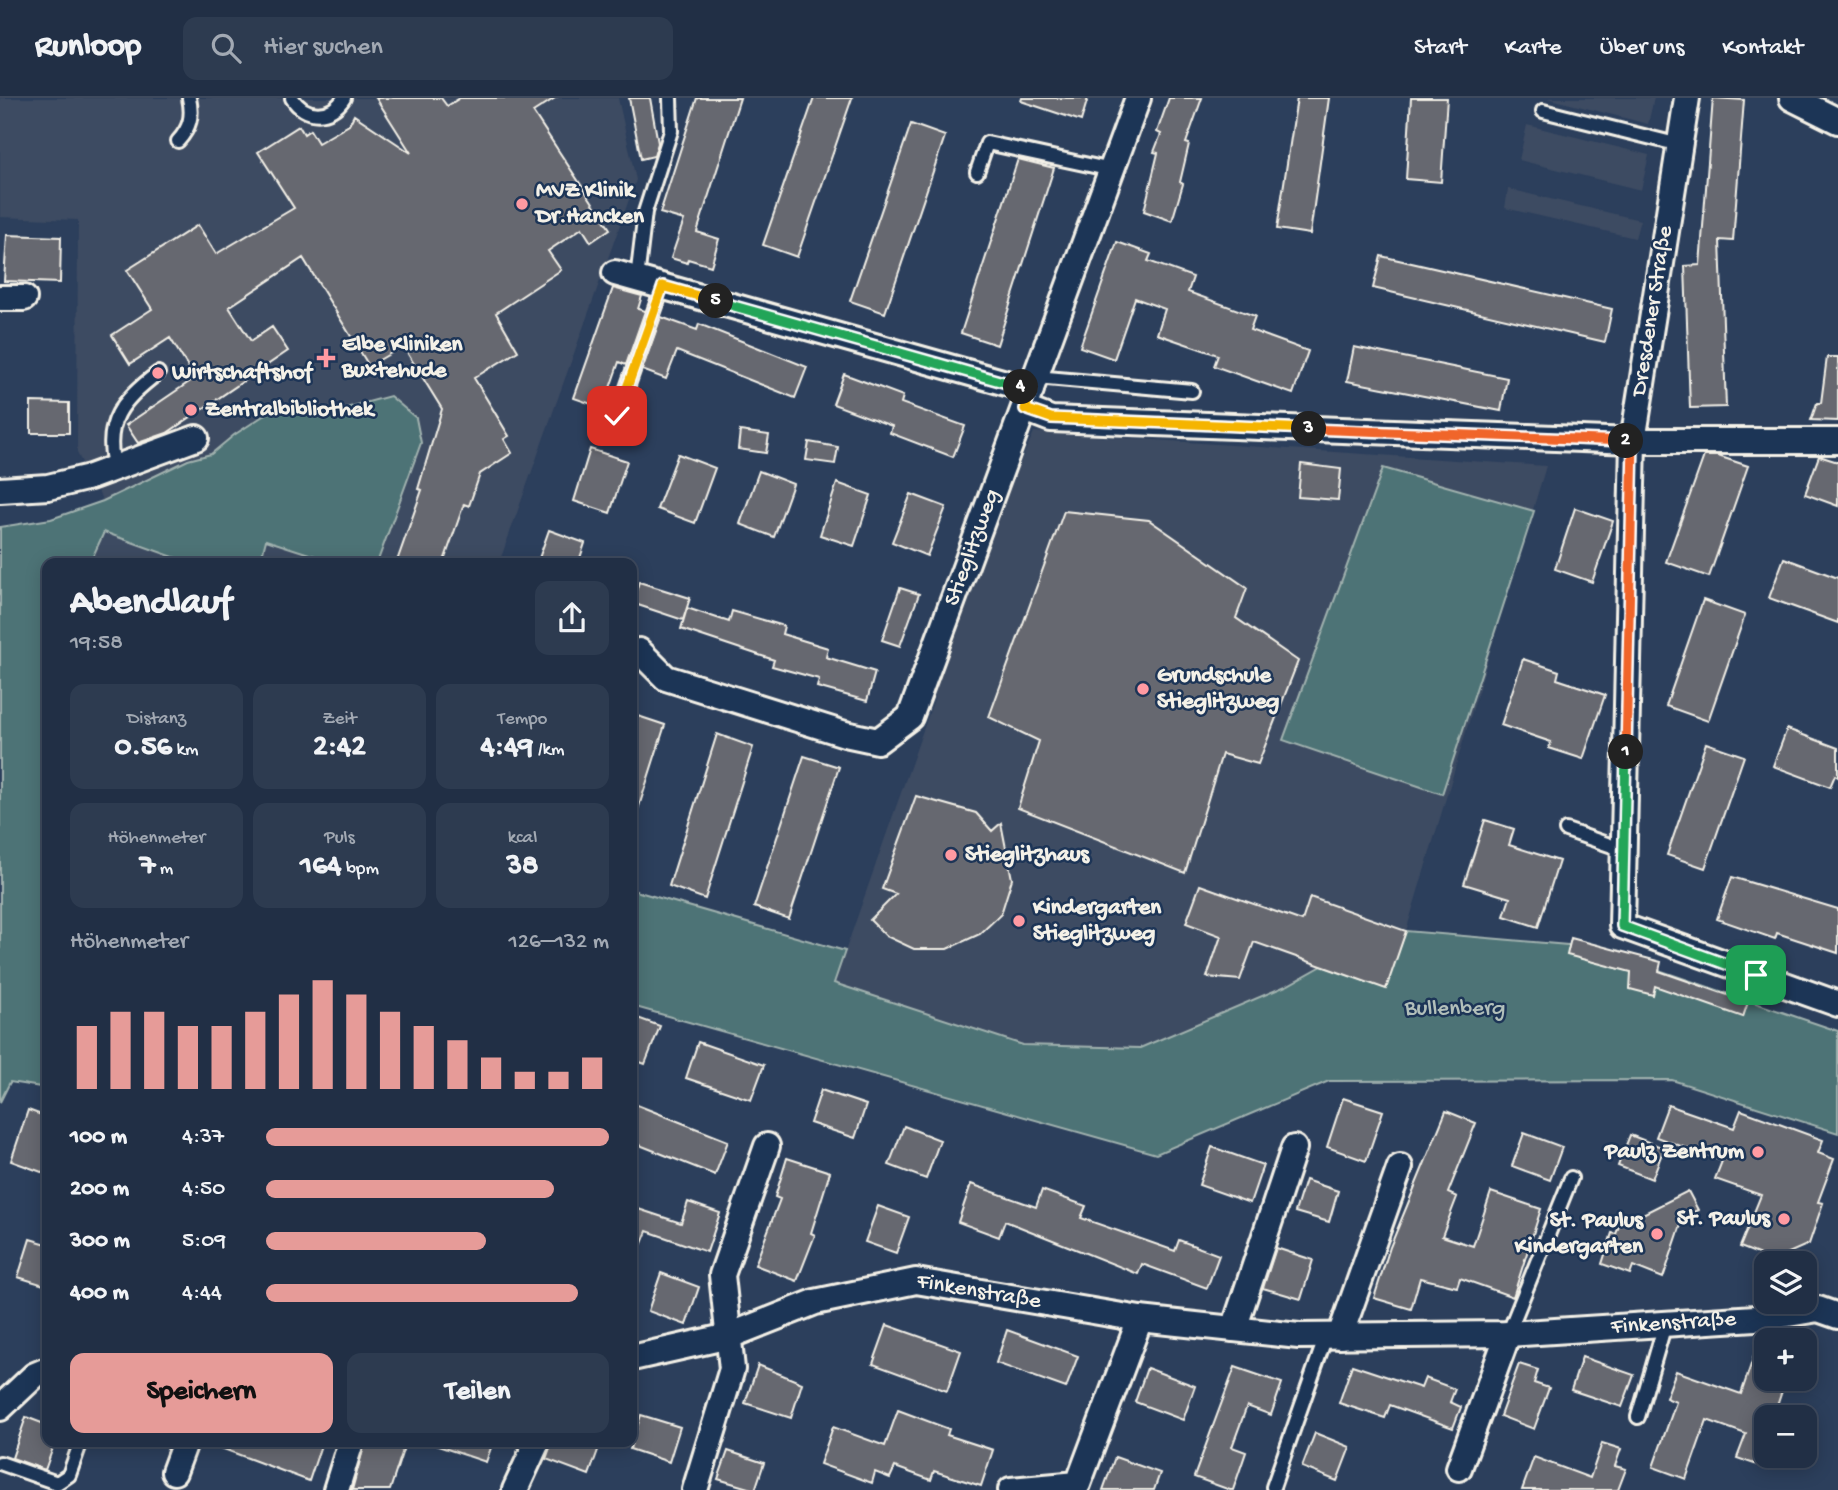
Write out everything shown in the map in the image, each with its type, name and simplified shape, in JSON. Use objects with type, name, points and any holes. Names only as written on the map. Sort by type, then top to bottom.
[{"type":"street","name":"Stieglitzweg","points":[[639,651],[666,678],[845,734],[878,741],[910,717],[1138,98]]},
{"type":"street","name":"Dresdener Straße","points":[[1688,98],[1633,442],[1622,926],[1838,1004]]},
{"type":"street","points":[[1793,98],[1838,121]]},
{"type":"street","points":[[626,276],[1031,392],[1051,418],[1633,442],[1838,441]]},
{"type":"street","points":[[0,490],[48,487],[115,468],[196,438]]},
{"type":"street","points":[[695,1490],[732,1369],[722,1275],[767,1146]]},
{"type":"street","points":[[1234,1329],[1294,1148]]},
{"type":"street","points":[[1333,1336],[1401,1167]]},
{"type":"street","name":"Finkenstraße","points":[[637,1357],[729,1336],[815,1302],[916,1281],[1140,1319],[1333,1336],[1508,1334],[1771,1317],[1818,1309],[1838,1316]]},
{"type":"street","points":[[1011,1490],[1079,1484],[1140,1319]]},
{"type":"street","points":[[1459,1468],[1508,1334]]},
{"type":"street","points":[[0,1408],[35,1375],[42,1372]]},
{"type":"street","points":[[174,1472],[183,1447]]},
{"type":"street","points":[[336,1490],[349,1447]]},
{"type":"street","points":[[515,1490],[535,1447]]},
{"type":"lane","points":[[177,142],[189,125],[192,112],[189,98]]},
{"type":"lane","points":[[292,98],[303,111],[319,114],[334,110],[344,98]]},
{"type":"lane","points":[[626,276],[671,131],[670,98]]},
{"type":"lane","points":[[1543,111],[1680,145]]},
{"type":"lane","points":[[977,172],[987,143],[1112,170]]},
{"type":"lane","points":[[617,416],[663,286]]},
{"type":"lane","points":[[115,468],[109,448],[115,419],[131,393],[158,373]]},
{"type":"lane","points":[[1031,392],[1192,391]]},
{"type":"lane","points":[[1566,830],[1624,849]]},
{"type":"lane","points":[[1508,1334],[1571,1178]]},
{"type":"lane","points":[[1638,1417],[1665,1324]]},
{"type":"lane","points":[[1273,1488],[1333,1336]]},
{"type":"lane","points":[[0,1463],[57,1483],[69,1475],[79,1447]]},
{"type":"shaded area","name":"Elbe Kliniken Buxtehude","points":[[0,98],[618,98],[636,180],[501,558],[85,558],[103,501],[77,453],[78,220],[0,217]]},
{"type":"shaded area","points":[[1547,98],[1654,98],[1648,124]]},
{"type":"shaded area","points":[[1527,125],[1649,155],[1641,190],[1519,160]]},
{"type":"shaded area","points":[[1508,189],[1640,220],[1635,238],[1505,208]]},
{"type":"shaded area","points":[[1034,432],[1546,466],[1406,931],[1386,989],[1322,966],[1288,985],[1140,1048],[1023,1045],[834,983],[934,699],[940,637]]},
{"type":"green space","points":[[390,396],[416,418],[421,443],[379,558],[322,558],[266,540],[261,558],[176,558],[104,532],[92,558],[42,558],[42,1087],[10,1082],[0,1102],[0,527],[51,519],[103,501],[188,460],[211,454],[234,435],[283,403],[320,415]]},
{"type":"green space","points":[[1383,468],[1534,511],[1442,794],[1283,740]]},
{"type":"green space","name":"Bullenberg","points":[[637,891],[845,951],[834,983],[1023,1045],[1140,1048],[1288,985],[1322,966],[1385,988],[1406,931],[1591,947],[1838,1031],[1838,1133],[1672,1080],[1329,1081],[1156,1154],[637,1007]]},
{"type":"building","points":[[376,98],[441,98],[447,106],[460,98],[555,98],[533,112],[610,229],[591,242],[582,228],[548,251],[561,270],[496,313],[518,351],[474,378],[509,436],[504,439],[512,453],[480,474],[469,506],[464,504],[445,558],[398,558],[422,490],[418,489],[442,409],[403,346],[369,366],[303,258],[229,307],[251,341],[272,327],[288,351],[167,433],[138,443],[126,425],[195,378],[170,338],[130,364],[112,335],[152,309],[127,270],[198,225],[216,254],[294,208],[258,152],[299,126],[304,134],[310,130],[318,143],[349,125],[354,115],[411,153]]},
{"type":"building","points":[[629,98],[650,98],[658,143],[654,156],[641,159]]},
{"type":"building","points":[[697,98],[740,98],[697,232],[719,239],[711,266],[688,259],[687,263],[671,258],[684,220],[660,213]]},
{"type":"building","points":[[814,98],[852,98],[797,257],[763,245]]},
{"type":"building","points":[[1022,98],[1088,98],[1081,121],[1021,101]]},
{"type":"building","points":[[1169,98],[1202,98],[1186,143],[1189,144],[1180,182],[1183,184],[1172,221],[1144,211],[1158,153],[1154,152],[1161,134],[1157,132]]},
{"type":"building","points":[[1297,98],[1329,98],[1310,234],[1277,229]]},
{"type":"building","points":[[1411,98],[1447,98],[1441,182],[1406,179]]},
{"type":"building","points":[[1713,98],[1744,100],[1733,241],[1720,240],[1726,407],[1690,408],[1685,266],[1700,265]]},
{"type":"building","points":[[911,124],[945,136],[885,313],[850,301]]},
{"type":"building","points":[[1018,159],[1054,168],[997,345],[961,333]]},
{"type":"building","points":[[7,235],[61,237],[60,283],[4,281]]},
{"type":"building","points":[[1117,242],[1151,254],[1148,261],[1193,277],[1188,292],[1255,316],[1250,330],[1308,351],[1293,394],[1214,366],[1218,355],[1157,334],[1165,309],[1135,298],[1114,359],[1080,347]]},
{"type":"building","points":[[1381,256],[1612,309],[1605,342],[1373,288]]},
{"type":"building","points":[[613,288],[642,296],[638,309],[645,311],[626,365],[619,362],[603,408],[574,398]]},
{"type":"building","points":[[661,317],[697,330],[699,324],[807,367],[795,398],[677,351],[666,379],[642,370]]},
{"type":"building","points":[[1354,347],[1507,378],[1501,411],[1347,381]]},
{"type":"building","points":[[1827,357],[1838,357],[1838,421],[1811,420],[1817,403],[1821,403]]},
{"type":"building","points":[[844,374],[903,396],[901,403],[965,426],[953,457],[890,433],[892,426],[833,404]]},
{"type":"building","points":[[31,402],[69,403],[69,433],[31,433]]},
{"type":"building","points":[[740,431],[769,435],[766,453],[738,449]]},
{"type":"building","points":[[809,442],[838,447],[835,464],[806,460]]},
{"type":"building","points":[[590,449],[627,461],[610,513],[574,501]]},
{"type":"building","points":[[678,454],[715,468],[695,523],[657,509]]},
{"type":"building","points":[[1704,456],[1718,456],[1748,466],[1709,577],[1666,562]]},
{"type":"building","points":[[1819,456],[1838,462],[1838,506],[1805,494]]},
{"type":"building","points":[[1301,464],[1341,469],[1338,500],[1298,497]]},
{"type":"building","points":[[759,471],[793,484],[774,537],[740,524]]},
{"type":"building","points":[[837,483],[871,495],[854,546],[820,535]]},
{"type":"building","points":[[911,494],[946,507],[927,556],[892,542]]},
{"type":"building","points":[[1575,508],[1613,521],[1592,582],[1555,569]]},
{"type":"building","name":"Grundschule Stieglitzweg","points":[[1064,511],[1149,520],[1247,588],[1236,618],[1298,661],[1258,764],[1222,754],[1185,873],[1018,808],[1039,741],[989,717]]},
{"type":"building","points":[[549,530],[585,543],[580,558],[539,558]]},
{"type":"building","points":[[1784,558],[1838,578],[1838,623],[1769,598]]},
{"type":"building","points":[[639,582],[690,598],[683,620],[637,605]]},
{"type":"building","points":[[900,588],[919,594],[900,646],[882,640]]},
{"type":"building","points":[[1703,600],[1745,615],[1708,721],[1666,706]]},
{"type":"building","points":[[687,608],[729,622],[732,611],[784,626],[782,634],[828,648],[826,657],[875,672],[867,701],[817,687],[819,679],[772,666],[774,660],[681,629]]},
{"type":"building","points":[[1523,659],[1559,671],[1557,679],[1605,695],[1583,759],[1549,748],[1551,742],[1501,725]]},
{"type":"building","points":[[637,716],[665,725],[637,813]]},
{"type":"building","points":[[1787,729],[1838,748],[1838,777],[1835,775],[1830,787],[1773,766]]},
{"type":"building","points":[[717,734],[753,747],[705,899],[669,886]]},
{"type":"building","points":[[1706,743],[1744,756],[1705,868],[1667,855]]},
{"type":"building","points":[[804,756],[839,767],[789,919],[754,907]]},
{"type":"building","name":"Stieglitzhaus","points":[[916,796],[976,813],[992,831],[1001,823],[1012,879],[1001,914],[980,934],[947,949],[914,949],[886,936],[870,920],[896,894],[882,889]]},
{"type":"building","points":[[1485,820],[1514,829],[1509,845],[1559,861],[1538,927],[1504,916],[1510,898],[1464,884]]},
{"type":"building","points":[[1732,877],[1838,909],[1838,953],[1777,933],[1775,939],[1717,919]]},
{"type":"building","points":[[1200,885],[1302,921],[1310,897],[1406,931],[1386,989],[1254,942],[1240,980],[1207,977],[1221,936],[1186,923]]},
{"type":"building","points":[[1571,938],[1661,962],[1659,971],[1748,1002],[1743,1017],[1655,986],[1653,995],[1630,989],[1631,972],[1567,955]]},
{"type":"building","points":[[637,1018],[660,1026],[645,1064],[637,1061]]},
{"type":"building","points":[[698,1042],[764,1065],[751,1100],[686,1078]]},
{"type":"building","points":[[821,1090],[866,1105],[855,1138],[810,1123]]},
{"type":"building","points":[[1343,1098],[1383,1111],[1366,1161],[1327,1147]]},
{"type":"building","points":[[637,1105],[728,1141],[715,1175],[637,1144]]},
{"type":"building","name":"Paulz Zentrum","points":[[1668,1105],[1734,1128],[1741,1110],[1823,1140],[1818,1153],[1834,1159],[1818,1202],[1823,1203],[1809,1244],[1793,1251],[1754,1253],[1740,1247],[1761,1195],[1715,1179],[1722,1161],[1656,1137]]},
{"type":"building","points":[[28,1110],[42,1115],[42,1172],[11,1161]]},
{"type":"building","points":[[1446,1111],[1476,1123],[1448,1193],[1457,1197],[1442,1236],[1473,1246],[1491,1192],[1541,1209],[1513,1297],[1460,1278],[1457,1287],[1420,1278],[1411,1309],[1374,1298],[1390,1247]]},
{"type":"building","points":[[904,1126],[940,1140],[926,1179],[889,1165]]},
{"type":"building","points":[[1524,1133],[1562,1147],[1550,1180],[1512,1166]]},
{"type":"building","points":[[1630,1135],[1664,1148],[1652,1179],[1618,1166]]},
{"type":"building","points":[[1212,1147],[1263,1165],[1250,1203],[1199,1185]]},
{"type":"building","points":[[787,1158],[830,1172],[811,1233],[815,1235],[797,1281],[755,1265],[780,1199],[775,1197]]},
{"type":"building","points":[[1305,1180],[1338,1191],[1329,1222],[1295,1212]]},
{"type":"building","points":[[971,1184],[1036,1207],[1042,1190],[1086,1206],[1081,1218],[1175,1251],[1179,1240],[1219,1255],[1207,1288],[1142,1264],[1138,1274],[1005,1221],[999,1237],[958,1222]]},
{"type":"building","points":[[1688,1191],[1698,1210],[1684,1216],[1663,1278],[1633,1266],[1630,1274],[1602,1264],[1612,1233],[1616,1234],[1619,1226]]},
{"type":"building","points":[[688,1202],[720,1213],[707,1252],[647,1231],[637,1255],[637,1209],[681,1223]]},
{"type":"building","points":[[878,1206],[909,1217],[896,1253],[865,1242]]},
{"type":"building","points":[[30,1239],[42,1243],[42,1284],[18,1277]]},
{"type":"building","points":[[1276,1248],[1313,1260],[1301,1299],[1263,1288]]},
{"type":"building","points":[[661,1273],[699,1287],[686,1325],[648,1311]]},
{"type":"building","points":[[887,1325],[961,1351],[947,1391],[873,1364]]},
{"type":"building","points":[[1007,1330],[1078,1356],[1066,1388],[996,1363]]},
{"type":"building","points":[[1754,1356],[1754,1391],[1782,1391],[1777,1405],[1754,1405],[1754,1464],[1737,1458],[1746,1434],[1707,1420],[1686,1479],[1653,1467],[1676,1402],[1666,1398],[1676,1371],[1741,1394]]},
{"type":"building","points":[[1582,1357],[1634,1375],[1622,1407],[1571,1390]]},
{"type":"building","points":[[1519,1364],[1538,1370],[1534,1383],[1549,1388],[1534,1429],[1500,1416]]},
{"type":"building","points":[[758,1365],[802,1383],[791,1418],[745,1403]]},
{"type":"building","points":[[1352,1365],[1421,1388],[1425,1378],[1455,1389],[1450,1402],[1461,1407],[1453,1428],[1390,1405],[1385,1418],[1339,1403]]},
{"type":"building","points":[[1235,1367],[1282,1383],[1271,1415],[1247,1406],[1232,1447],[1246,1452],[1233,1490],[1230,1490],[1194,1477]]},
{"type":"building","points":[[1147,1368],[1195,1386],[1183,1420],[1135,1402]]},
{"type":"building","points":[[898,1410],[949,1429],[947,1435],[993,1450],[981,1486],[934,1471],[931,1480],[895,1467],[890,1478],[875,1472],[872,1483],[820,1464],[833,1427],[885,1446]]},
{"type":"building","points":[[641,1415],[680,1427],[669,1462],[630,1449],[637,1447],[637,1427]]},
{"type":"building","points":[[26,1417],[42,1423],[42,1447],[53,1447],[45,1470],[12,1458]]},
{"type":"building","points":[[1315,1433],[1350,1447],[1337,1481],[1302,1467]]},
{"type":"building","points":[[1602,1443],[1621,1449],[1615,1466],[1626,1469],[1618,1490],[1522,1490],[1534,1457],[1590,1478]]},
{"type":"building","points":[[218,1447],[320,1447],[309,1481]]},
{"type":"building","points":[[364,1447],[393,1447],[403,1450],[390,1490],[352,1490]]},
{"type":"building","points":[[441,1447],[491,1447],[486,1462]]},
{"type":"building","points":[[550,1447],[599,1447],[589,1475],[546,1459]]},
{"type":"building","points":[[728,1451],[764,1463],[755,1490],[718,1479]]},
{"type":"building","points":[[1115,1457],[1160,1473],[1154,1490],[1103,1490]]},
{"type":"place","name":"MVZ Klinik Dr.Hancken","points":[[522,204]]},
{"type":"place","name":"Elbe Kliniken Buxtehude","points":[[326,358]]},
{"type":"place","name":"Wirtschaftshof","points":[[158,373]]},
{"type":"place","name":"Zentralbibliothek","points":[[191,410]]},
{"type":"place","name":"Grundschule Stieglitzweg","points":[[1143,689]]},
{"type":"place","name":"Stieglitzhaus","points":[[951,855]]},
{"type":"place","name":"Kindergarten Stieglitzweg","points":[[1019,921]]},
{"type":"place","name":"Paulz Zentrum","points":[[1758,1152]]},
{"type":"place","name":"St. Paulus","points":[[1784,1219]]},
{"type":"place","name":"St. Paulus Kindergarten","points":[[1657,1234]]},
{"type":"route","points":[[617,416],[663,286],[1031,390],[1025,409],[1051,418],[1633,442],[1622,926],[1756,975]]}]
